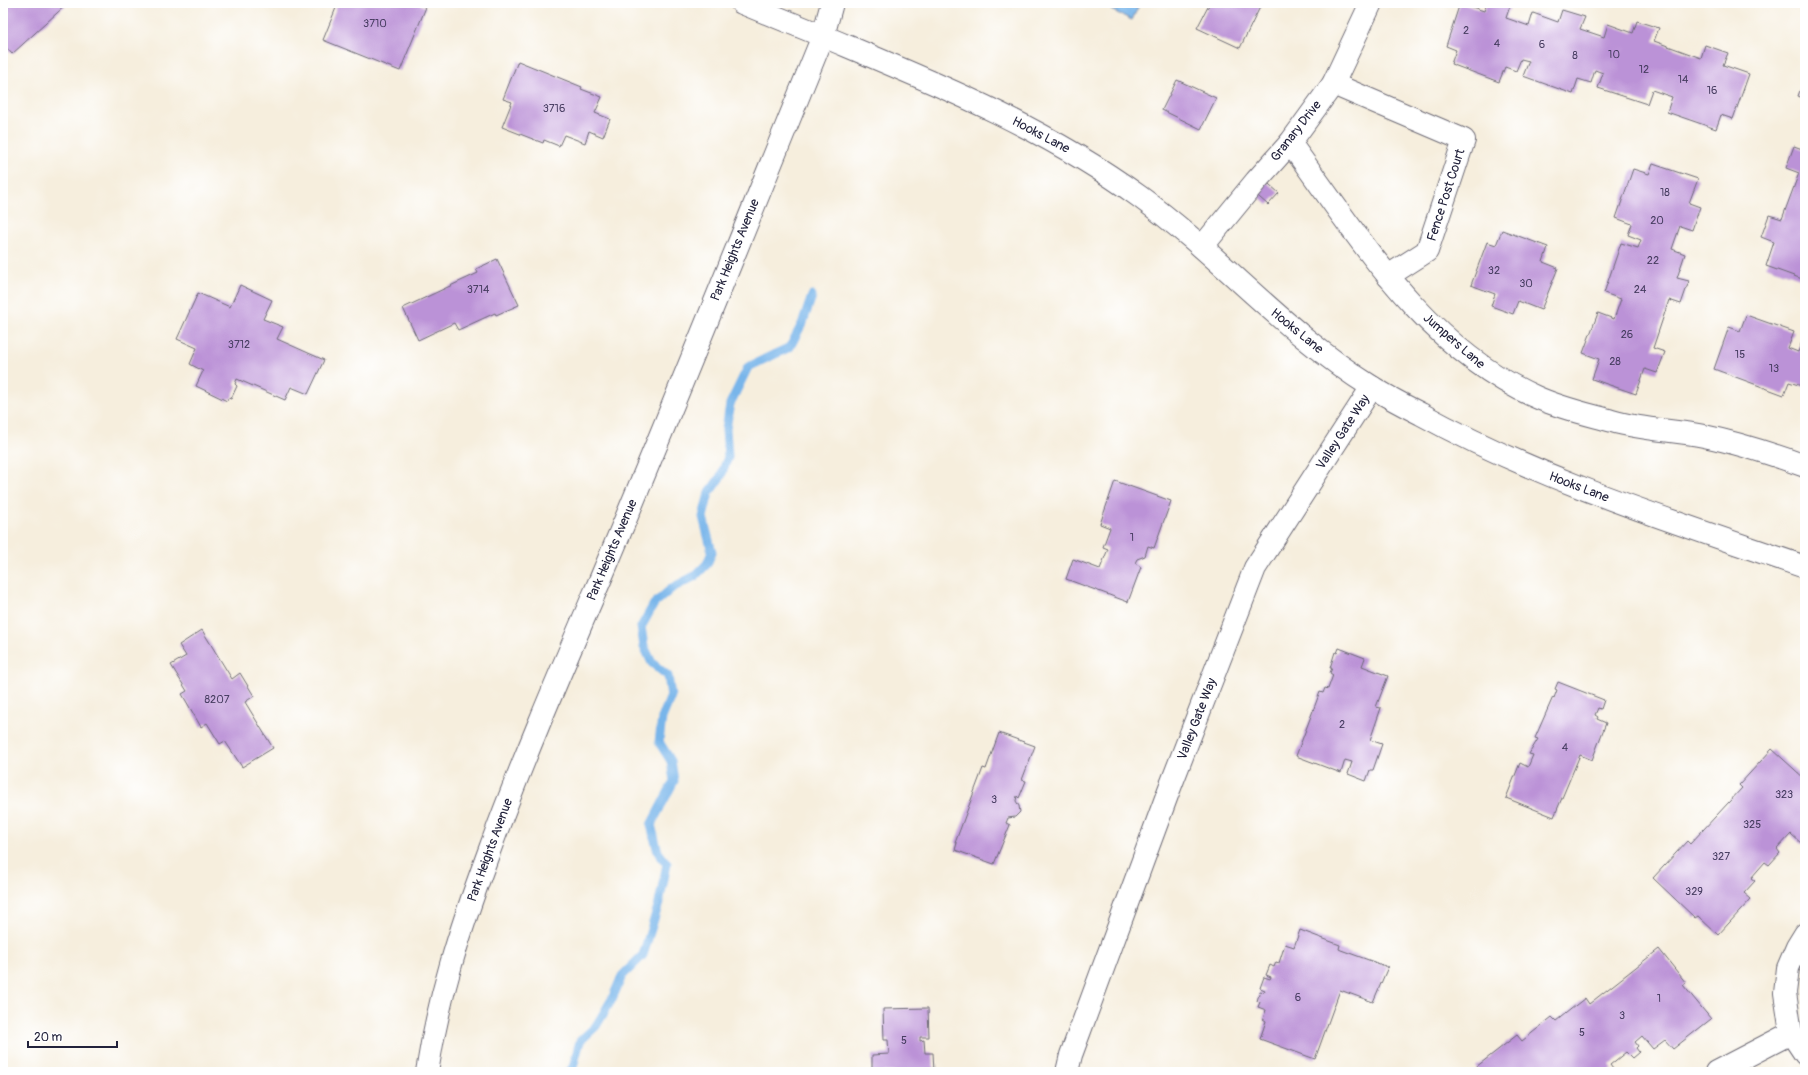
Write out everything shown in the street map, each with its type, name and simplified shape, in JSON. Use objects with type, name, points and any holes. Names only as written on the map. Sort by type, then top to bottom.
[{"type":"street","name":"Hooks Lane","points":[[742,3],[949,89],[1033,129],[1094,164],[1143,199],[1202,247],[1248,291],[1309,342],[1372,387],[1438,424],[1515,462],[1612,500],[1805,567]]},
{"type":"street","name":"Park Heights Avenue","points":[[427,1072],[434,1026],[445,979],[467,911],[514,783],[619,534],[823,36],[832,3]]},
{"type":"street","name":"Park Heights Avenue","points":[[823,36],[844,3]]},
{"type":"street","name":"Granary Drive","points":[[1202,247],[1256,180],[1290,143],[1333,84],[1371,3]]},
{"type":"street","name":"Fence Post Court","points":[[1333,84],[1464,140],[1427,251],[1388,276]]},
{"type":"street","name":"Jumpers Lane","points":[[1290,143],[1388,276],[1433,324],[1465,354],[1496,376],[1537,398],[1614,422],[1704,436],[1780,457],[1805,466]]},
{"type":"street","name":"Valley Gate Way","points":[[1067,1072],[1071,1055],[1166,797],[1255,568],[1372,387]]},
{"type":"street","points":[[1805,934],[1797,946],[1788,968],[1785,993],[1791,1033],[1805,1054]]},
{"type":"street","points":[[1716,1072],[1791,1033]]},
{"type":"water","points":[[1114,3],[1140,3],[1132,20],[1111,10]]},
{"type":"building","points":[[3,3],[68,3],[12,54],[3,44]]},
{"type":"building","points":[[338,3],[416,3],[426,7],[400,71],[323,40]]},
{"type":"building","points":[[1210,3],[1262,3],[1240,48],[1197,28]]},
{"type":"building","points":[[1460,3],[1484,11],[1487,3],[1501,3],[1510,6],[1506,18],[1529,26],[1533,13],[1558,22],[1562,10],[1585,17],[1580,29],[1604,37],[1608,24],[1633,33],[1637,21],[1659,28],[1654,41],[1701,58],[1705,45],[1728,53],[1723,65],[1749,74],[1733,119],[1721,115],[1716,129],[1667,112],[1672,97],[1652,90],[1647,104],[1598,88],[1603,73],[1595,70],[1591,83],[1578,79],[1573,94],[1523,76],[1529,61],[1521,59],[1516,71],[1505,67],[1499,82],[1451,64],[1456,50],[1446,46]]},
{"type":"building","points":[[518,61],[582,87],[581,89],[602,97],[595,113],[610,119],[603,137],[589,131],[585,143],[564,135],[559,146],[544,140],[543,143],[502,127],[512,102],[503,99]]},
{"type":"building","points":[[1805,77],[1805,99],[1798,96]]},
{"type":"building","points":[[1177,80],[1216,98],[1201,129],[1162,110]]},
{"type":"building","points":[[1794,146],[1805,150],[1805,280],[1766,266],[1774,242],[1761,237],[1769,215],[1782,219],[1799,173],[1786,168]]},
{"type":"building","points":[[1653,164],[1698,179],[1689,203],[1700,207],[1692,230],[1680,226],[1672,249],[1685,254],[1677,278],[1689,281],[1681,304],[1669,300],[1653,348],[1665,352],[1657,373],[1645,369],[1636,394],[1592,379],[1599,359],[1583,353],[1598,313],[1614,319],[1621,299],[1604,293],[1621,243],[1638,248],[1641,240],[1628,235],[1632,224],[1616,218],[1633,169],[1649,174]]},
{"type":"building","points":[[1261,177],[1279,193],[1268,205],[1250,189]]},
{"type":"building","points":[[1502,230],[1548,247],[1543,262],[1558,268],[1541,310],[1518,301],[1513,314],[1491,306],[1495,294],[1471,285],[1487,242],[1496,245]]},
{"type":"building","points":[[497,259],[519,305],[496,315],[495,313],[458,330],[454,323],[418,340],[403,308],[478,273],[476,269]]},
{"type":"building","points":[[240,285],[272,300],[263,319],[283,327],[277,339],[324,360],[308,394],[291,387],[285,400],[237,379],[235,384],[237,386],[231,399],[228,398],[227,401],[196,386],[203,371],[190,364],[197,348],[177,339],[198,293],[230,307]]},
{"type":"building","points":[[1746,315],[1794,332],[1788,348],[1798,352],[1803,339],[1805,339],[1805,387],[1789,382],[1784,395],[1714,369],[1729,327],[1740,331]]},
{"type":"building","points":[[1115,481],[1171,501],[1154,548],[1148,546],[1145,556],[1137,559],[1135,563],[1141,567],[1128,602],[1066,579],[1073,559],[1100,569],[1108,549],[1103,547],[1110,528],[1100,524]]},
{"type":"building","points":[[202,630],[232,679],[240,673],[254,696],[245,702],[273,748],[242,767],[225,741],[220,744],[207,723],[201,727],[182,694],[187,691],[171,665],[186,656],[179,645]]},
{"type":"building","points":[[1339,648],[1365,658],[1362,666],[1388,676],[1376,707],[1381,708],[1370,740],[1382,744],[1373,770],[1370,770],[1366,781],[1348,774],[1352,762],[1345,760],[1341,773],[1296,756],[1320,692],[1323,693],[1325,688],[1328,689],[1333,675],[1330,673],[1332,668],[1330,668],[1335,652],[1337,653]]},
{"type":"building","points":[[1558,682],[1604,700],[1601,709],[1598,708],[1595,715],[1598,717],[1597,719],[1606,723],[1592,760],[1580,755],[1554,817],[1506,798],[1520,763],[1528,767],[1533,755],[1529,754],[1538,739],[1535,738],[1553,697],[1554,698],[1557,690],[1555,689]]},
{"type":"building","points":[[999,733],[1035,746],[1022,780],[1026,781],[1019,798],[1017,796],[1016,801],[1020,812],[1015,817],[1008,818],[1006,823],[1010,825],[994,864],[955,850],[957,843],[955,843],[983,768],[986,769]]},
{"type":"building","points":[[1772,749],[1805,779],[1805,841],[1802,844],[1791,834],[1777,849],[1780,853],[1769,865],[1765,862],[1751,878],[1755,881],[1744,893],[1751,899],[1718,935],[1698,916],[1695,918],[1653,878],[1687,841],[1690,844],[1742,788],[1739,785]]},
{"type":"building","points":[[1300,930],[1340,945],[1339,949],[1341,950],[1388,967],[1373,1002],[1340,990],[1315,1059],[1260,1039],[1266,1021],[1263,1019],[1266,1010],[1258,1007],[1260,1002],[1257,1001],[1260,991],[1264,992],[1265,990],[1260,988],[1264,977],[1270,979],[1271,977],[1266,975],[1270,965],[1274,967],[1276,962],[1279,963],[1285,944],[1294,947]]},
{"type":"building","points":[[1659,949],[1686,983],[1683,985],[1711,1019],[1673,1049],[1665,1040],[1653,1049],[1642,1036],[1635,1042],[1638,1046],[1636,1048],[1639,1052],[1632,1058],[1626,1052],[1610,1065],[1613,1069],[1609,1072],[1480,1072],[1476,1067],[1517,1035],[1522,1041],[1552,1017],[1556,1021],[1585,998],[1589,1004]]},
{"type":"building","points":[[928,1008],[929,1037],[920,1037],[920,1041],[924,1040],[925,1053],[933,1053],[934,1072],[872,1072],[872,1055],[889,1054],[888,1040],[884,1040],[883,1009]]},
{"type":"waterway","points":[[569,1072],[573,1067],[580,1041],[596,1026],[612,999],[622,976],[643,955],[659,903],[667,864],[658,852],[651,825],[674,781],[671,761],[659,742],[662,718],[671,696],[668,676],[652,663],[644,646],[641,627],[654,604],[672,588],[695,576],[707,564],[712,552],[703,517],[709,493],[721,476],[728,457],[726,429],[730,404],[748,367],[790,347],[803,322],[812,296]]}]
